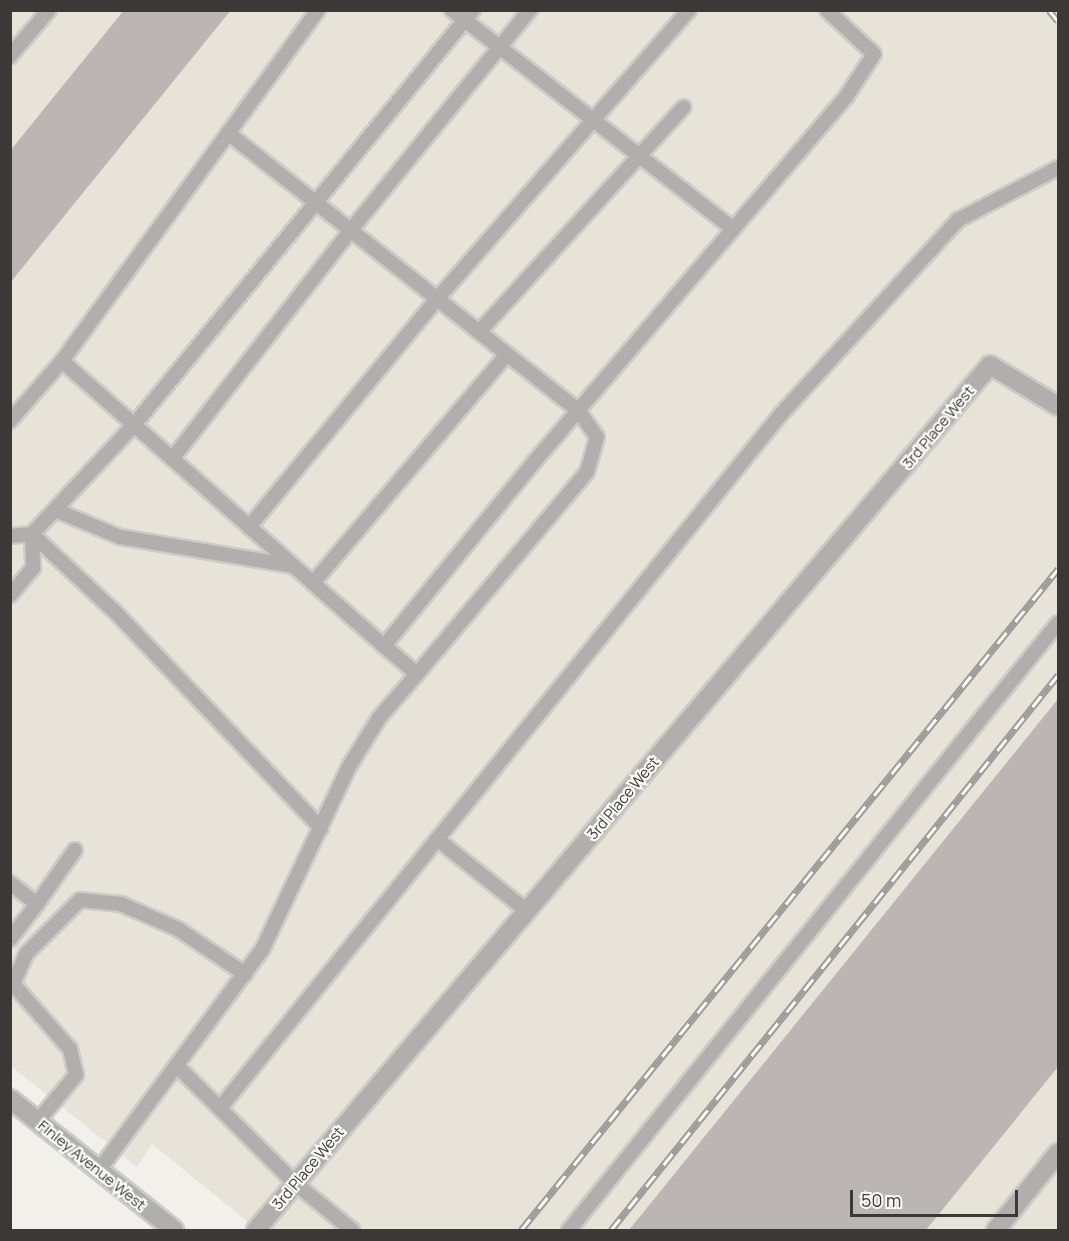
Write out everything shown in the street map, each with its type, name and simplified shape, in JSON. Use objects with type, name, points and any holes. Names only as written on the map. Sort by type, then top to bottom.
[{"type":"street","name":"3rd Place West","points":[[256,1230],[990,365],[1059,406]]},
{"type":"street","name":"Finley Avenue West","points":[[10,1099],[174,1230]]},
{"type":"street","points":[[996,1230],[1059,1153]]},
{"type":"lane","points":[[10,56],[49,10]]},
{"type":"lane","points":[[10,420],[62,361],[318,10]]},
{"type":"lane","points":[[452,10],[469,16],[500,48],[733,229]]},
{"type":"lane","points":[[172,459],[351,230],[530,10]]},
{"type":"lane","points":[[249,527],[437,298],[689,10]]},
{"type":"lane","points":[[384,646],[578,410],[846,97],[874,54],[827,10]]},
{"type":"lane","points":[[10,536],[32,534],[134,425],[469,16]]},
{"type":"lane","points":[[479,332],[684,107]]},
{"type":"lane","points":[[99,1170],[178,1067],[262,950],[350,765],[379,718],[587,472],[597,437],[578,410],[228,132]]},
{"type":"lane","points":[[220,1108],[781,414],[958,220],[1059,168]]},
{"type":"lane","points":[[313,583],[507,354]]},
{"type":"lane","points":[[62,361],[417,674]]},
{"type":"lane","points":[[55,510],[120,537],[293,566]]},
{"type":"lane","points":[[32,534],[114,611],[321,828]]},
{"type":"lane","points":[[10,595],[33,568],[32,534]]},
{"type":"lane","points":[[569,1230],[1059,623]]},
{"type":"lane","points":[[437,839],[527,910]]},
{"type":"lane","points":[[10,939],[75,850]]},
{"type":"lane","points":[[10,883],[37,904]]},
{"type":"lane","points":[[38,1121],[76,1075],[70,1049],[12,985],[27,953],[80,900],[121,904],[178,929],[245,974]]},
{"type":"lane","points":[[178,1067],[296,1184],[352,1230]]},
{"type":"shaded area","points":[[10,11],[1058,11],[1058,1230],[258,1230],[152,1144],[137,1167],[11,1066]]},
{"type":"building","points":[[124,10],[231,10],[10,283],[10,151]]},
{"type":"building","points":[[1058,699],[1058,1067],[926,1230],[629,1230]]},
{"type":"railway","points":[[1049,10],[1058,21]]},
{"type":"railway","points":[[521,1230],[1058,569]]},
{"type":"railway","points":[[611,1230],[1058,675]]}]
